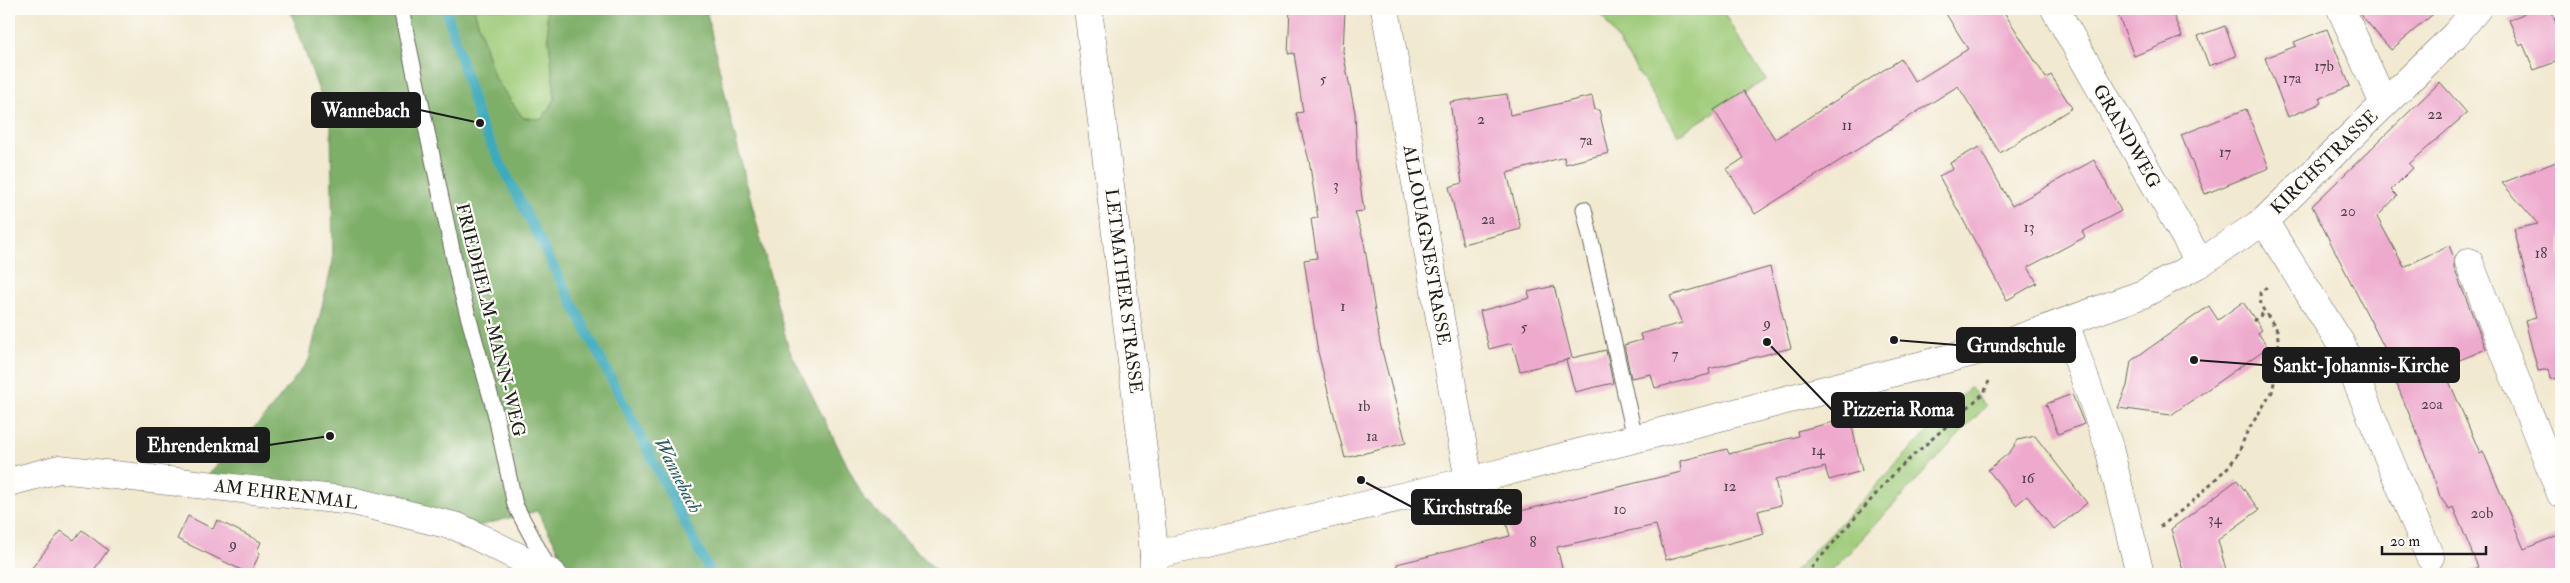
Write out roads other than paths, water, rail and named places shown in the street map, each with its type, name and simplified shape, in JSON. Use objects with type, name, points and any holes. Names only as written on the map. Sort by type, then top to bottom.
[{"type":"street","name":"LETMATHER STRASSE","points":[[1088,9],[1129,326],[1153,565]]},
{"type":"street","name":"ALLOUAGNESTRASSE","points":[[1385,9],[1469,481]]},
{"type":"street","name":"GRANDWEG","points":[[2054,9],[2200,263]]},
{"type":"street","name":"KIRCHSTRASSE","points":[[2341,9],[2384,104]]},
{"type":"street","name":"KIRCHSTRASSE","points":[[1153,565],[1469,481],[2001,345],[2143,294],[2200,263],[2264,221],[2455,35],[2477,9]]},
{"type":"street","name":"KIRCHSTRASSE","points":[[2264,221],[2291,268],[2341,344],[2430,556]]},
{"type":"street","points":[[2469,262],[2561,494]]},
{"type":"street","points":[[2065,323],[2108,444],[2140,574]]},
{"type":"street","name":"AM EHRENMAL","points":[[9,482],[59,469],[353,501],[458,527],[552,574]]},
{"type":"lane","name":"FRIEDHELM-MANN-WEG","points":[[402,9],[460,287],[495,412],[515,505],[552,574]]},
{"type":"lane","points":[[1584,209],[1635,438]]},
{"type":"waterway","name":"Wannebach","points":[[446,9],[480,123],[711,574]]},
{"type":"place","name":"Wannebach","points":[[480,123]]},
{"type":"place","name":"Grundschule","points":[[1894,340]]},
{"type":"place","name":"Pizzeria Roma","points":[[1767,342]]},
{"type":"place","name":"Sankt-Johannis-Kirche","points":[[2194,360]]},
{"type":"place","name":"Ehrendenkmal","points":[[330,436]]},
{"type":"place","name":"Kirchstraße","points":[[1361,480]]}]
